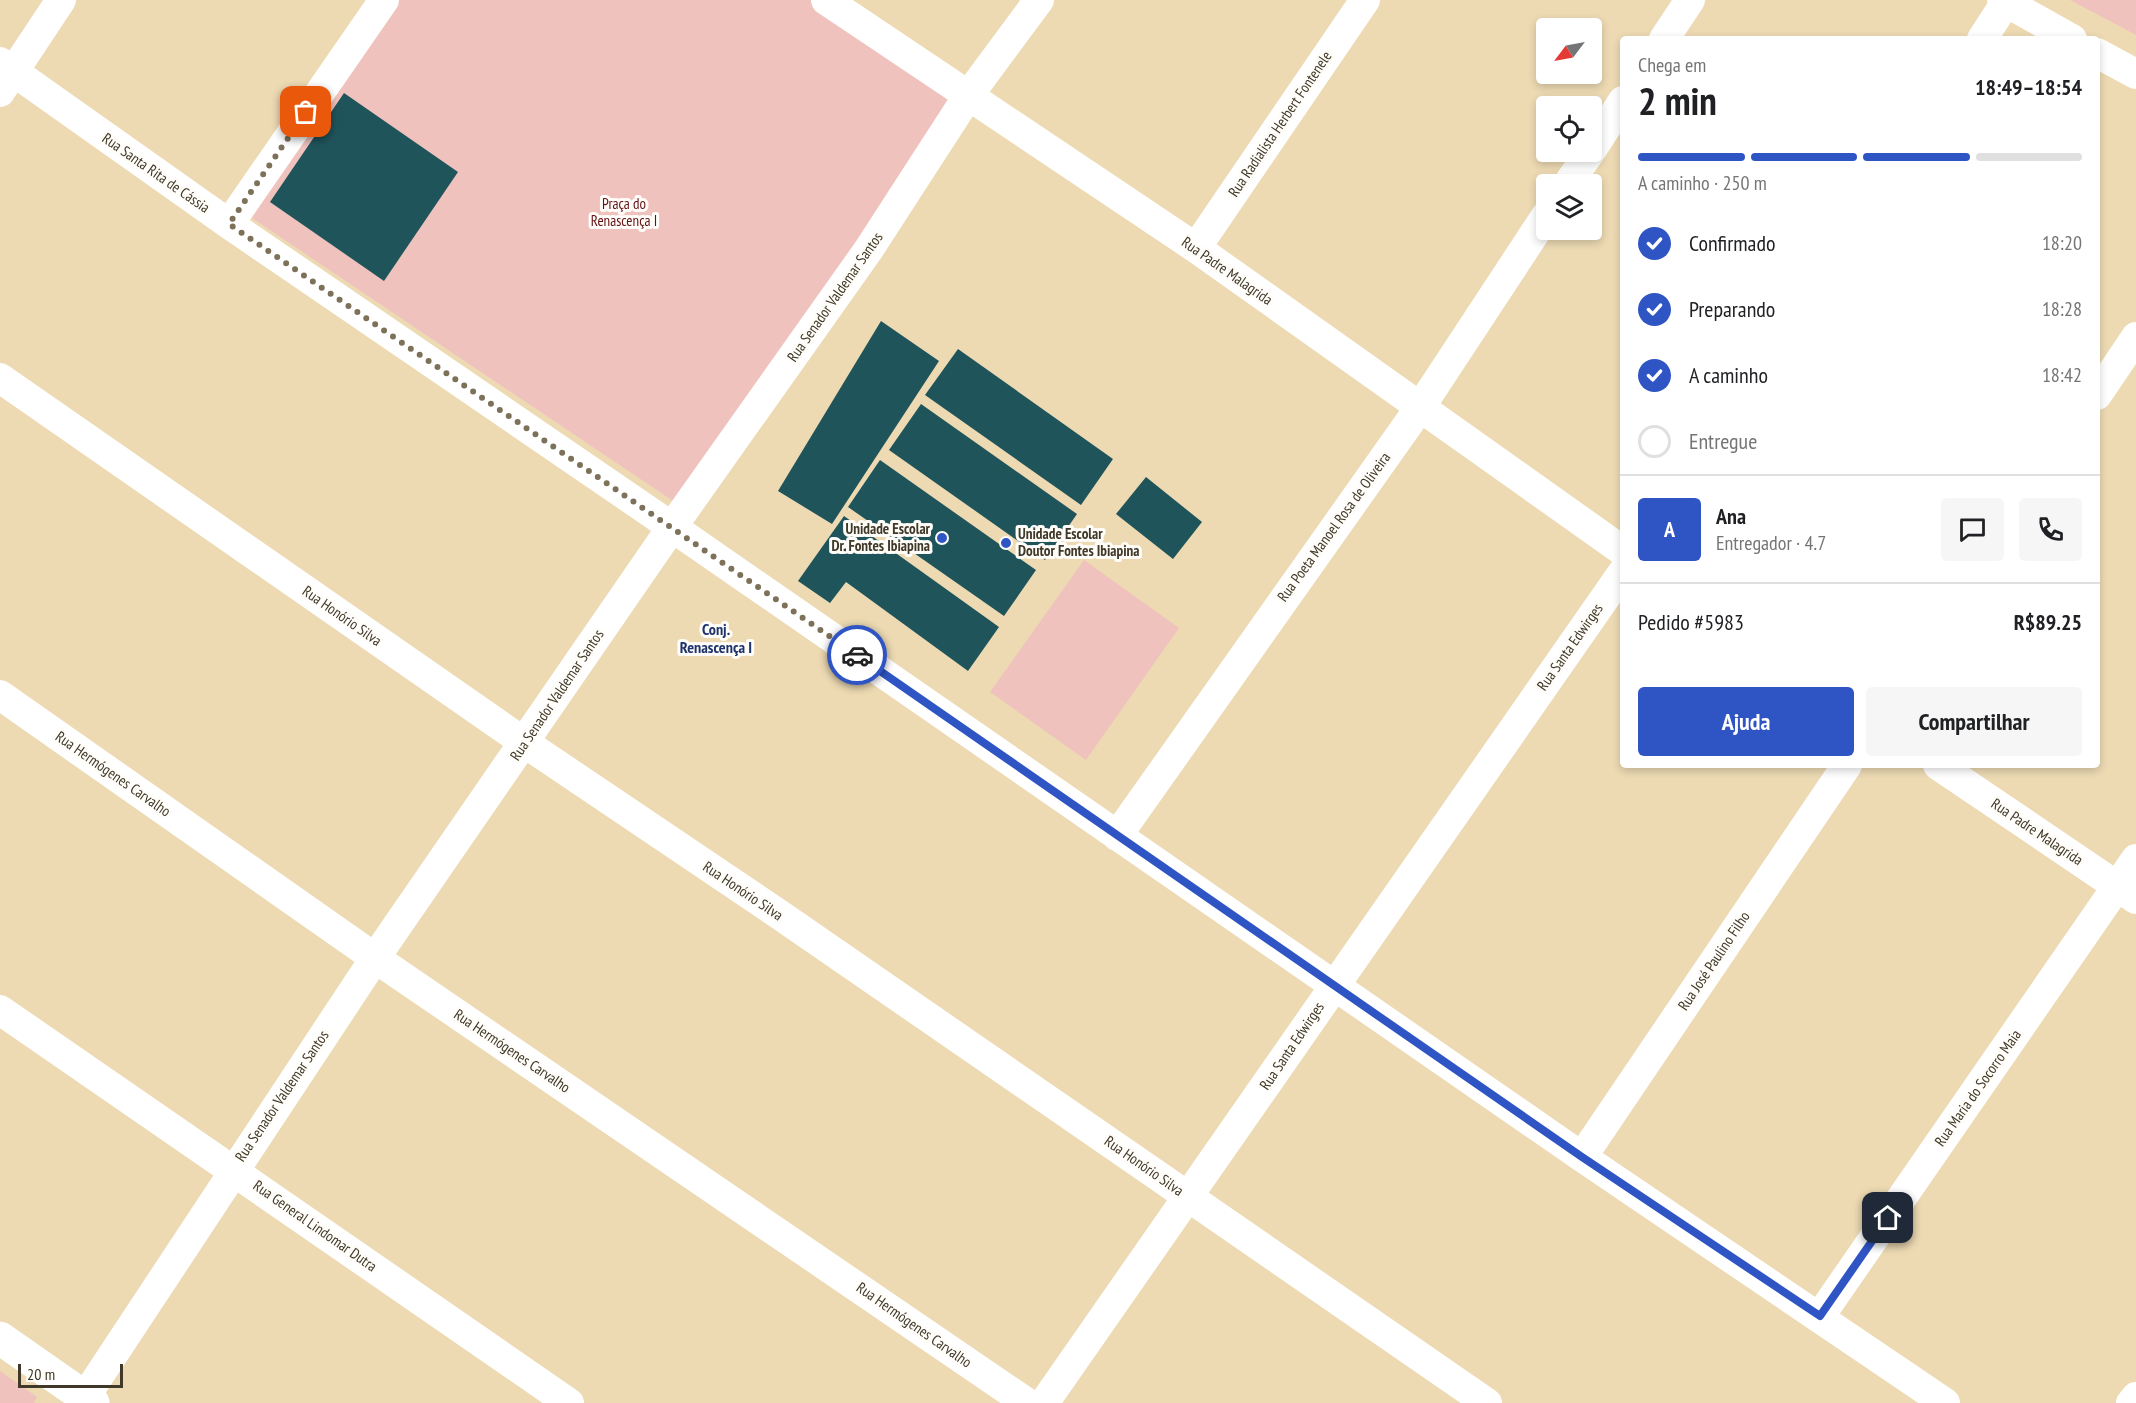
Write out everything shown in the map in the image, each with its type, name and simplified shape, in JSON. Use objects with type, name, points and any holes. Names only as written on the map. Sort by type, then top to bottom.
[{"type":"main road","points":[[0,1338],[86,1401]]},
{"type":"street","points":[[5,75],[61,0]]},
{"type":"street","points":[[229,224],[384,0]]},
{"type":"street","name":"Rua Padre Malagrida","points":[[826,0],[1196,249],[1620,549]]},
{"type":"street","name":"Rua Senador Valdemar Santos","points":[[86,1401],[233,1169],[375,958],[672,527],[869,249],[968,96],[1039,0]]},
{"type":"street","name":"Rua Radialista Herbert Fontenele","points":[[1196,249],[1365,0]]},
{"type":"street","points":[[1666,36],[1690,0]]},
{"type":"street","points":[[1984,36],[2004,1],[2067,36]]},
{"type":"street","points":[[2100,55],[2136,74]]},
{"type":"street","name":"Rua Santa Rita de Cássia","points":[[5,75],[229,224],[672,527],[1582,1157],[1820,1316],[1945,1403]]},
{"type":"street","points":[[1602,133],[1620,106]]},
{"type":"street","name":"Rua Poeta Manoel Rosa de Oliveira","points":[[1117,836],[1421,406],[1536,231]]},
{"type":"street","points":[[2100,391],[2136,337]]},
{"type":"street","name":"Rua Honório Silva","points":[[0,378],[525,743],[1486,1403]]},
{"type":"street","name":"Rua Santa Edwirges","points":[[1044,1403],[1620,576]]},
{"type":"street","name":"Rua Hermógenes Carvalho","points":[[0,696],[375,958],[1027,1403]]},
{"type":"street","name":"Rua José Paulino Filho","points":[[1582,1157],[1844,768]]},
{"type":"street","name":"Rua Padre Malagrida","points":[[1942,768],[2127,892]]},
{"type":"street","name":"Rua Maria do Socorro Maia","points":[[1820,1316],[2127,892],[2136,859]]},
{"type":"street","name":"Rua General Lindomar Dutra","points":[[0,1010],[569,1403]]},
{"type":"street","points":[[2131,1403],[2136,1397]]},
{"type":"green space","name":"Praça do Renascença I","points":[[399,0],[814,0],[957,96],[682,507],[252,218],[334,83]]},
{"type":"green space","points":[[2070,0],[2136,0],[2136,35]]},
{"type":"green space","points":[[1084,560],[1179,628],[1086,760],[990,692]]},
{"type":"green space","points":[[0,1371],[37,1397],[34,1403],[0,1403]]},
{"type":"building","points":[[344,93],[458,172],[384,281],[270,202]]},
{"type":"building","points":[[881,321],[939,361],[832,524],[778,491]]},
{"type":"building","points":[[958,349],[1113,459],[1081,505],[925,395]]},
{"type":"building","points":[[921,404],[1077,514],[1045,560],[889,450]]},
{"type":"building","name":"Unidade Escolar Dr. Fontes Ibiapina","points":[[880,460],[1036,570],[1004,616],[848,507]]},
{"type":"building","points":[[1146,477],[1202,522],[1173,559],[1116,514]]},
{"type":"building","points":[[844,516],[999,627],[968,671],[846,582],[830,603],[798,581]]},
{"type":"way so far","points":[[306,112],[229,224],[857,655]]},
{"type":"place","name":"Unidade Escolar Dr. Fontes Ibiapina","points":[[942,538]]},
{"type":"place","name":"Unidade Escolar Doutor Fontes Ibiapina","points":[[1006,543]]},
{"type":"district","name":"Conj. Renascença I","points":[[716,638]]},
{"type":"route","points":[[857,655],[1582,1157],[1820,1316],[1888,1218]]}]
